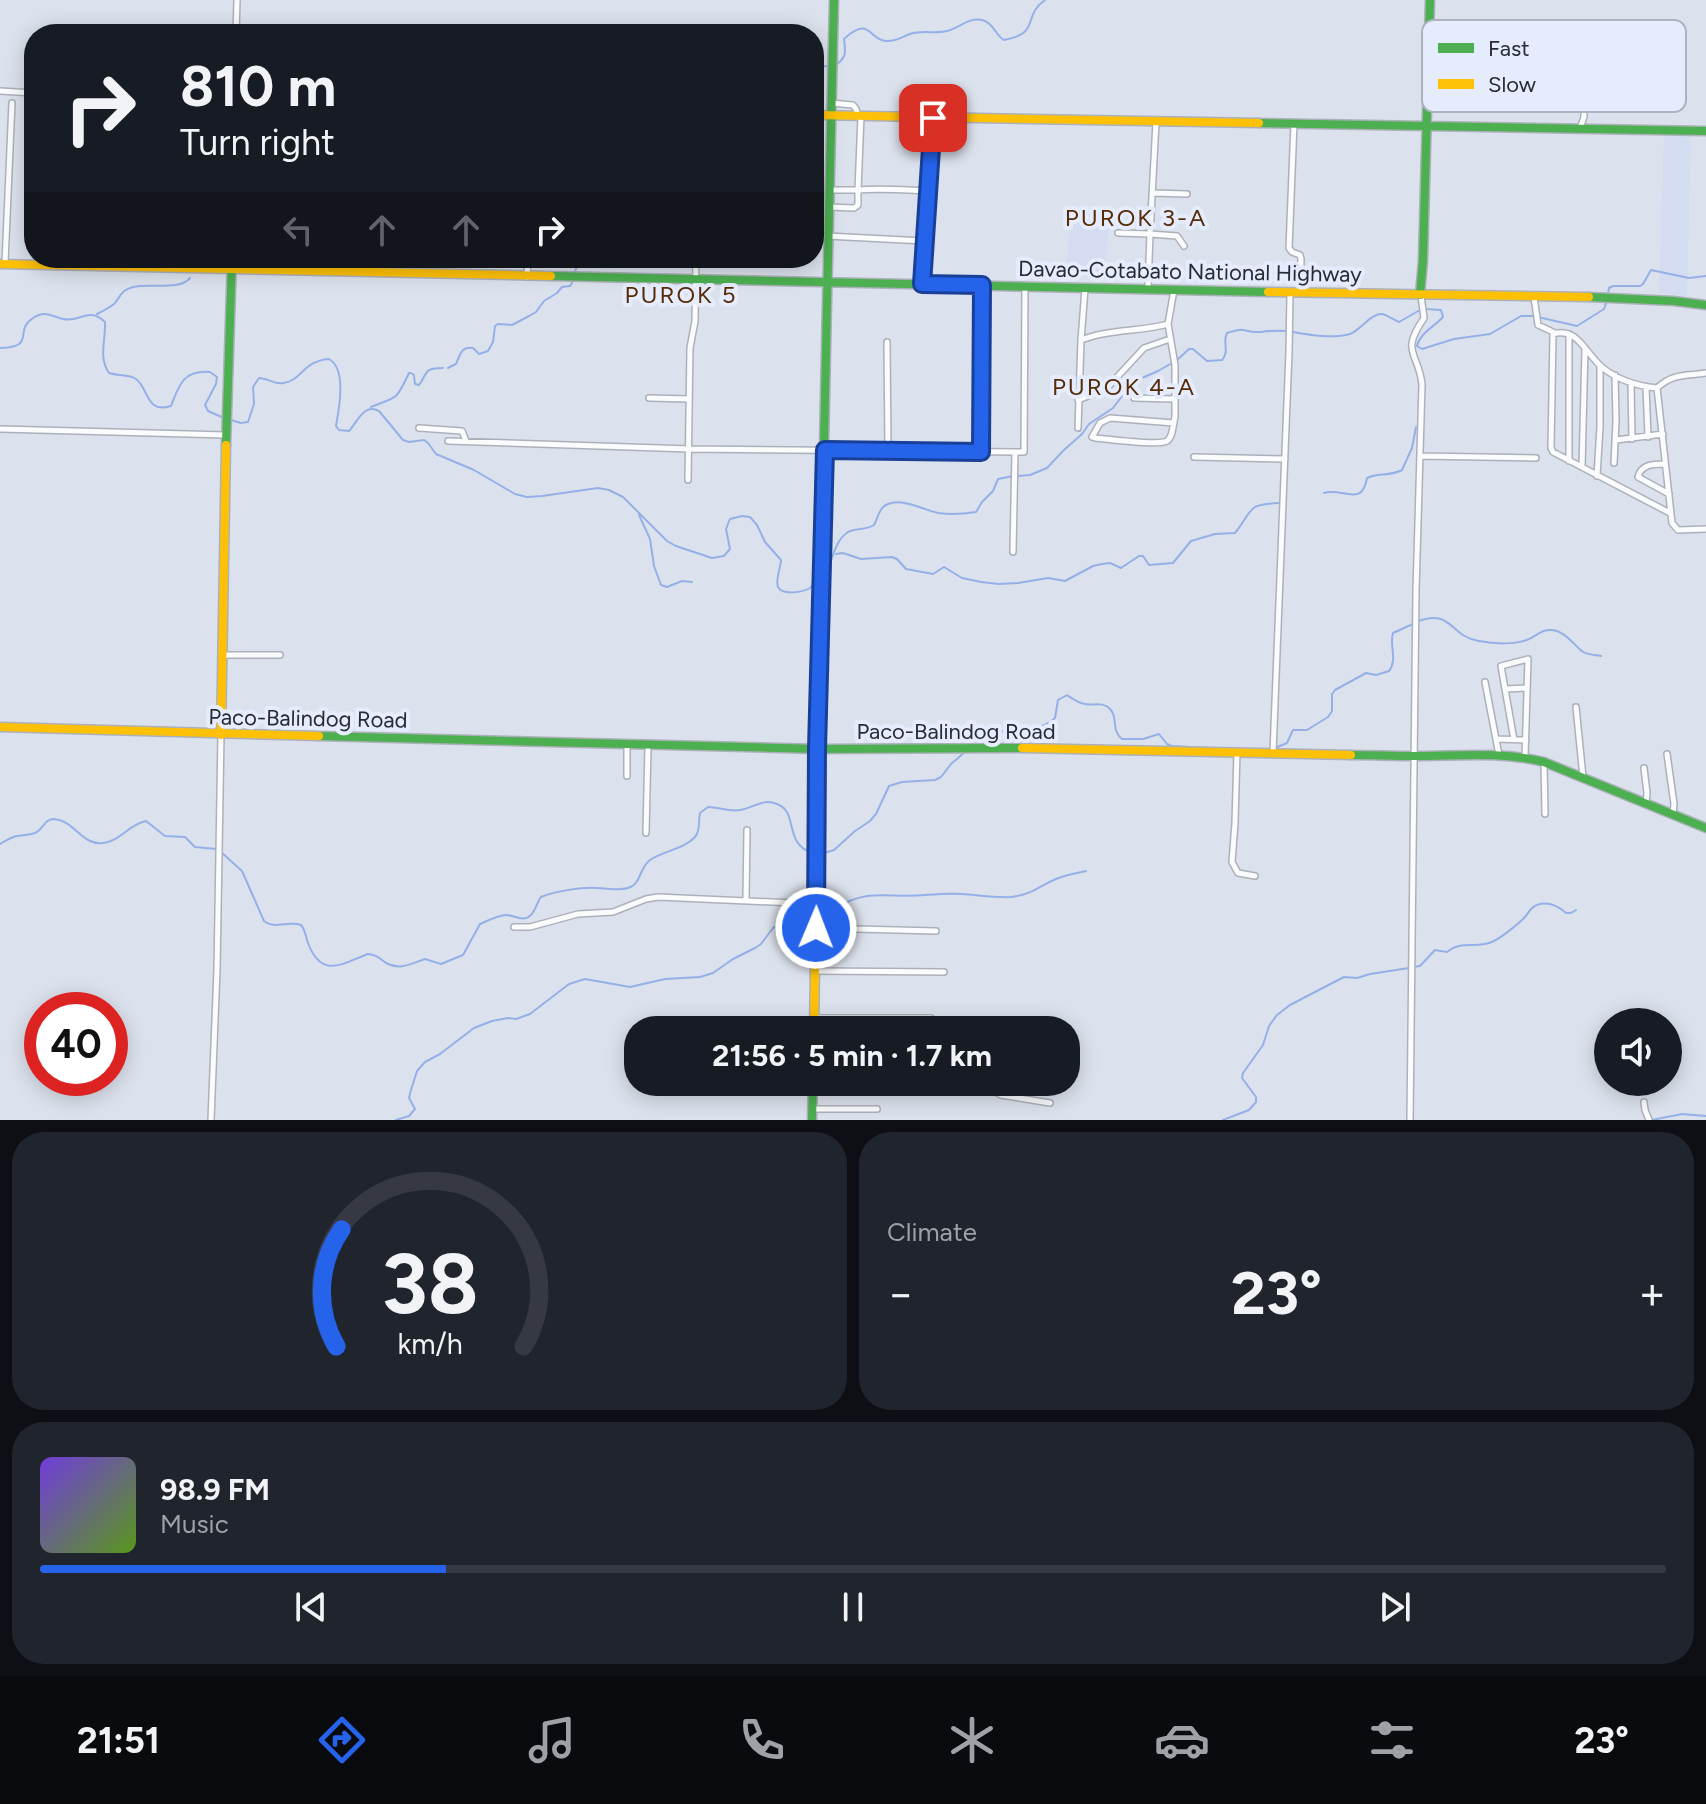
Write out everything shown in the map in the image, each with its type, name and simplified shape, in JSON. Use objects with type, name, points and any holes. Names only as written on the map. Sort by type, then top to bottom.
[{"type":"main road","points":[[814,1016],[826,282],[834,0]]},
{"type":"main road","points":[[1429,20],[1430,0]]},
{"type":"main road","points":[[1420,295],[1426,112]]},
{"type":"main road","points":[[824,116],[1706,131]]},
{"type":"main road","name":"Davao-Cotabato National Highway","points":[[2,264],[24,264]]},
{"type":"main road","name":"Davao-Cotabato National Highway","points":[[202,268],[1614,297],[1706,305]]},
{"type":"main road","points":[[221,735],[232,271]]},
{"type":"main road","name":"Paco-Balindog Road","points":[[0,727],[648,746],[1499,755],[1544,762],[1706,828]]},
{"type":"main road","points":[[812,1120],[813,1096]]},
{"type":"street","points":[[236,24],[237,0]]},
{"type":"street","points":[[0,91],[24,92]]},
{"type":"street","points":[[2,264],[12,103]]},
{"type":"street","points":[[829,207],[857,207],[858,190],[859,116],[853,105],[831,103]]},
{"type":"street","points":[[1580,128],[1584,112]]},
{"type":"street","points":[[922,284],[933,118]]},
{"type":"street","points":[[1148,289],[1156,122]]},
{"type":"street","points":[[1294,123],[1289,248],[1301,259],[1300,292]]},
{"type":"street","points":[[829,190],[899,188],[928,191]]},
{"type":"street","points":[[1153,193],[1187,194]]},
{"type":"street","points":[[1118,233],[1177,236],[1184,246]]},
{"type":"street","points":[[827,236],[924,241]]},
{"type":"street","points":[[527,268],[527,277]]},
{"type":"street","points":[[688,480],[690,348],[695,321],[696,268]]},
{"type":"street","points":[[981,452],[982,285]]},
{"type":"street","points":[[448,441],[690,449],[1024,452],[1025,286]]},
{"type":"street","points":[[1078,428],[1085,288]]},
{"type":"street","points":[[1174,289],[1168,324],[1174,352],[1174,423],[1170,438],[1164,442],[1092,437],[1100,423],[1110,418],[1174,423]]},
{"type":"street","points":[[1273,752],[1290,292]]},
{"type":"street","points":[[1410,1120],[1422,384],[1411,346],[1415,331],[1424,318],[1420,295]]},
{"type":"street","points":[[1534,296],[1538,325],[1554,333],[1569,333],[1576,337],[1600,366],[1615,375],[1631,383],[1657,388]]},
{"type":"street","points":[[1081,340],[1168,324]]},
{"type":"street","points":[[1554,333],[1551,448],[1555,454],[1670,513]]},
{"type":"street","points":[[1569,333],[1569,461]]},
{"type":"street","points":[[1078,400],[1106,389],[1144,348],[1170,339]]},
{"type":"street","points":[[887,342],[888,451]]},
{"type":"street","points":[[1582,467],[1585,349]]},
{"type":"street","points":[[1597,476],[1600,366]]},
{"type":"street","points":[[1657,388],[1672,377],[1706,373]]},
{"type":"street","points":[[1614,463],[1615,375]]},
{"type":"street","points":[[1631,383],[1632,439]]},
{"type":"street","points":[[1646,387],[1648,437]]},
{"type":"street","points":[[1657,388],[1672,523],[1678,530],[1706,529]]},
{"type":"street","points":[[649,398],[689,399]]},
{"type":"street","points":[[1134,398],[1174,399]]},
{"type":"street","points":[[419,428],[462,431],[466,441]]},
{"type":"street","points":[[0,429],[226,435]]},
{"type":"street","points":[[1616,440],[1663,434]]},
{"type":"street","points":[[1013,552],[1015,452]]},
{"type":"street","points":[[1420,456],[1536,458]]},
{"type":"street","points":[[1194,457],[1285,459]]},
{"type":"street","points":[[1665,464],[1647,466],[1638,475],[1669,494]]},
{"type":"street","points":[[222,655],[280,655]]},
{"type":"street","points":[[1514,740],[1501,666],[1528,659],[1525,757]]},
{"type":"street","points":[[1485,682],[1499,755]]},
{"type":"street","points":[[1505,689],[1527,688]]},
{"type":"street","points":[[1576,707],[1583,777]]},
{"type":"street","points":[[211,1120],[221,735]]},
{"type":"street","points":[[1496,739],[1526,740]]},
{"type":"street","points":[[627,745],[627,776]]},
{"type":"street","points":[[646,833],[648,746]]},
{"type":"street","points":[[1237,752],[1232,862],[1238,873],[1255,876]]},
{"type":"street","points":[[1667,754],[1673,814]]},
{"type":"street","points":[[1544,762],[1545,814]]},
{"type":"street","points":[[1644,768],[1646,803]]},
{"type":"street","points":[[746,900],[747,830]]},
{"type":"street","points":[[514,927],[530,927],[578,914],[621,910],[658,897],[817,904]]},
{"type":"street","points":[[816,928],[936,931]]},
{"type":"street","points":[[815,971],[944,972]]},
{"type":"street","points":[[1007,1096],[1050,1103]]},
{"type":"street","points":[[1644,1102],[1649,1120]]},
{"type":"street","points":[[813,1109],[877,1109]]},
{"type":"shaded area","points":[[1664,135],[1691,135],[1687,296],[1659,293]]},
{"type":"shaded area","points":[[1071,212],[1104,214],[1103,224],[1109,224],[1103,278],[1066,275]]},
{"type":"waterway","points":[[835,65],[844,57],[844,39],[859,29],[868,31],[880,40],[889,41],[915,33],[947,31],[977,19],[989,24],[1004,40],[1023,33],[1034,12],[1045,0]]},
{"type":"waterway","points":[[824,66],[829,66]]},
{"type":"waterway","points":[[574,272],[577,268]]},
{"type":"waterway","points":[[1608,294],[1613,286],[1640,286],[1651,270],[1689,278],[1706,276]]},
{"type":"waterway","points":[[97,314],[114,304],[129,288],[179,284],[190,278]]},
{"type":"waterway","points":[[448,368],[456,364],[466,348],[473,348],[479,354],[488,351],[495,326],[512,325],[529,316],[562,287],[572,283]]},
{"type":"waterway","points":[[1538,317],[1577,326],[1604,309],[1607,300]]},
{"type":"waterway","points":[[1426,309],[1441,310],[1443,317],[1421,337],[1417,346],[1422,349],[1454,339],[1490,334],[1521,316],[1534,316]]},
{"type":"waterway","points":[[1293,332],[1322,336],[1350,334],[1378,314],[1399,322],[1420,310]]},
{"type":"waterway","points":[[0,348],[18,345],[27,323],[41,314],[69,320],[94,315],[105,322],[103,355],[109,373],[136,379],[152,404],[163,408],[171,406],[180,385],[188,376],[210,372],[217,377],[216,384],[205,405],[208,411],[224,418]]},
{"type":"waterway","points":[[1176,361],[1189,349],[1207,361],[1222,360],[1227,333],[1233,331],[1286,331]]},
{"type":"waterway","points":[[231,420],[248,422],[254,404],[253,387],[259,378],[284,383],[314,363],[329,359],[335,364],[340,380],[336,426],[339,430],[349,431],[365,411],[374,409],[403,440],[424,440],[436,454],[474,470],[515,494],[527,497],[598,488],[609,490],[623,497],[667,541],[712,558],[724,556],[730,549],[726,529],[730,519],[750,517],[765,542],[781,560],[777,581],[781,590],[803,591],[820,578]]},
{"type":"waterway","points":[[1018,476],[1047,468],[1089,424],[1113,408],[1133,382],[1172,363]]},
{"type":"waterway","points":[[371,407],[396,396],[409,373],[414,375],[415,384],[419,385],[426,372],[443,368]]},
{"type":"waterway","points":[[1324,493],[1356,494],[1361,492],[1367,478],[1402,470],[1412,448],[1416,427]]},
{"type":"waterway","points":[[825,574],[843,536],[874,525],[885,505],[899,502],[943,514],[976,512],[993,491],[998,479],[1013,476]]},
{"type":"waterway","points":[[836,554],[861,559],[892,557],[906,569],[933,574],[944,567],[962,578],[981,582],[1018,583],[1048,578],[1065,581],[1093,566],[1110,563],[1121,568],[1139,556],[1143,556],[1149,565],[1173,563],[1191,541],[1215,534],[1235,533],[1255,507],[1280,503]]},
{"type":"waterway","points":[[639,515],[650,539],[661,585],[667,587],[682,581],[692,582]]},
{"type":"waterway","points":[[1418,621],[1438,618],[1469,638],[1498,643],[1524,641],[1552,630],[1565,636],[1583,652],[1601,656]]},
{"type":"waterway","points":[[1275,748],[1287,743],[1293,730],[1307,730],[1328,717],[1335,690],[1366,673],[1376,675],[1389,671],[1393,662],[1393,633],[1413,624]]},
{"type":"waterway","points":[[966,746],[994,733],[1048,723],[1055,718],[1058,700],[1067,695],[1082,703],[1107,707],[1113,712],[1116,731],[1122,739],[1143,739],[1159,734],[1172,746],[1226,749]]},
{"type":"waterway","points":[[1245,749],[1270,749]]},
{"type":"waterway","points":[[820,854],[834,850],[870,821],[889,786],[935,780],[965,752]]},
{"type":"waterway","points":[[221,852],[242,871],[264,921],[273,925],[301,925],[320,962],[334,966],[368,954],[397,966],[425,959],[441,964],[463,955],[480,924],[503,915],[522,919],[528,917],[541,897],[576,889],[628,888],[638,880],[650,860],[695,837],[700,813],[708,807],[736,810],[762,803],[777,804],[788,814],[797,842],[812,853]]},
{"type":"waterway","points":[[0,844],[35,833],[51,819],[61,820],[96,843],[109,842],[146,821],[165,836],[185,837],[195,847],[216,849]]},
{"type":"waterway","points":[[819,925],[834,926],[836,908],[859,898],[948,894],[1011,897],[1086,871]]},
{"type":"waterway","points":[[1413,967],[1420,966],[1435,950],[1447,952],[1459,946],[1488,944],[1514,927],[1537,905],[1553,905],[1566,913],[1576,910]]},
{"type":"waterway","points":[[396,1120],[409,1116],[415,1109],[409,1098],[417,1071],[474,1028],[492,1021],[530,1014],[569,984],[585,979],[630,987],[665,979],[700,977],[713,973],[755,948],[777,926],[813,926]]},
{"type":"waterway","points":[[1223,1120],[1249,1110],[1256,1102],[1256,1097],[1242,1078],[1243,1073],[1263,1045],[1269,1026],[1277,1015],[1344,977],[1357,978],[1409,968]]},
{"type":"waterway","points":[[1652,1120],[1682,1114],[1706,1116]]},
{"type":"traffic: fast","points":[[820,640],[834,0]]},
{"type":"traffic: fast","points":[[1429,20],[1430,0]]},
{"type":"traffic: fast","points":[[1420,295],[1427,112]]},
{"type":"traffic: fast","points":[[1259,123],[1706,131]]},
{"type":"traffic: fast","points":[[226,445],[232,268]]},
{"type":"traffic: fast","points":[[551,276],[1268,292]]},
{"type":"traffic: fast","points":[[1589,297],[1706,305]]},
{"type":"traffic: fast","points":[[319,736],[817,749],[1022,748]]},
{"type":"traffic: fast","points":[[1351,755],[1512,756],[1544,762],[1706,828]]},
{"type":"traffic: fast","points":[[812,1120],[813,1096]]},
{"type":"traffic: slow","points":[[824,115],[1259,123]]},
{"type":"traffic: slow","points":[[0,264],[24,265]]},
{"type":"traffic: slow","points":[[184,268],[551,276]]},
{"type":"traffic: slow","points":[[1268,292],[1589,297]]},
{"type":"traffic: slow","points":[[221,735],[226,445]]},
{"type":"traffic: slow","points":[[814,1016],[820,640]]},
{"type":"traffic: slow","points":[[0,727],[319,736]]},
{"type":"traffic: slow","points":[[1022,748],[1351,755]]},
{"type":"district","name":"PUROK 3-A","points":[[1136,218]]},
{"type":"district","name":"PUROK 5","points":[[681,295]]},
{"type":"district","name":"PUROK 4-A","points":[[1124,387]]},
{"type":"route","points":[[816,928],[825,450],[981,452],[982,285],[922,284],[933,118]]}]
